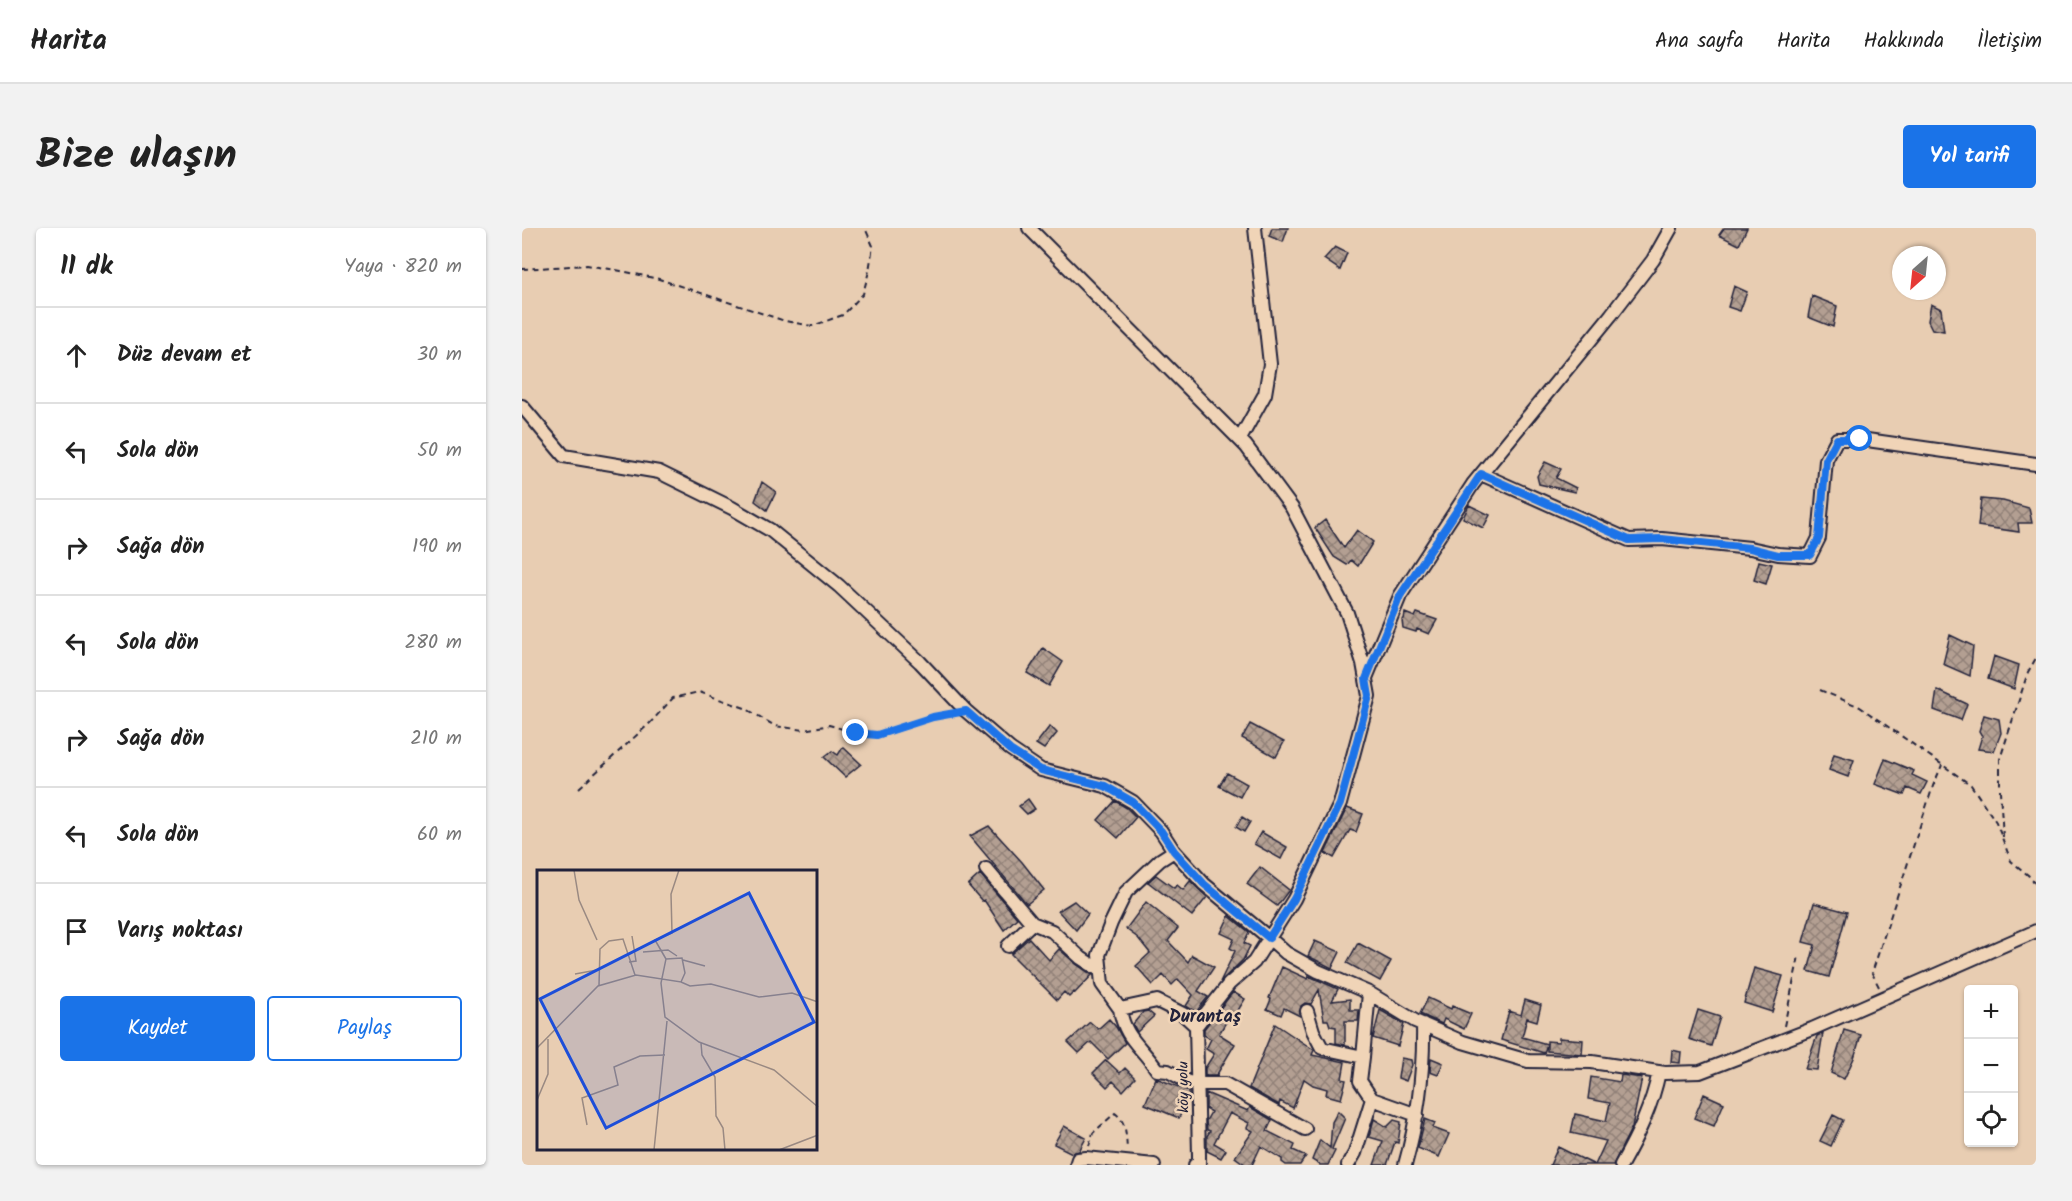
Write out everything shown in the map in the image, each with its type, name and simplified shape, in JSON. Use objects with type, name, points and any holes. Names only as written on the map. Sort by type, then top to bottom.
[{"type":"street","points":[[1029,228],[1240,439],[1292,508],[1347,613],[1369,696],[1340,804],[1294,899],[1254,962],[1229,984],[1196,1026],[1183,1014],[1157,1001],[1120,1009]]},
{"type":"street","points":[[1240,439],[1265,394],[1269,364],[1255,228]]},
{"type":"street","points":[[1366,679],[1400,596],[1481,474],[1611,315],[1653,260],[1671,228]]},
{"type":"street","points":[[522,406],[564,456],[659,472],[732,508],[770,530],[839,586],[921,663],[966,711],[1010,750],[1041,770],[1105,786],[1133,802],[1161,831],[1174,851],[1204,884],[1286,954],[1369,993],[1423,1024],[1463,1042],[1528,1061],[1592,1062],[1659,1072],[1700,1072],[1781,1041],[2036,932]]},
{"type":"street","points":[[1481,474],[1629,540],[1662,539],[1750,548],[1778,555],[1810,555],[1819,538],[1826,460],[1837,439],[1860,439],[2036,464]]},
{"type":"street","points":[[1174,851],[1160,860],[1126,891],[1099,955],[1102,984],[1120,1009],[1122,1023],[1157,1070],[1168,1071],[1188,1082],[1225,1084],[1305,1130]]},
{"type":"street","points":[[986,869],[1032,923],[1052,931],[1081,958],[1101,971]]},
{"type":"street","points":[[1008,946],[1032,923]]},
{"type":"street","points":[[1369,993],[1360,1081],[1372,1099],[1417,1115]]},
{"type":"street","points":[[1307,1011],[1313,1031],[1322,1048],[1363,1057]]},
{"type":"street","points":[[1405,1165],[1417,1115],[1423,1024]]},
{"type":"street","name":"köy yolu","points":[[1196,1026],[1198,1165]]},
{"type":"street","points":[[1624,1164],[1641,1130],[1655,1091],[1659,1072]]},
{"type":"street","points":[[1348,1165],[1355,1153],[1372,1099]]},
{"type":"street","points":[[1081,1161],[1129,1161],[1154,1165]]},
{"type":"path","points":[[522,269],[587,265],[621,271],[659,279],[785,321],[812,326],[843,315],[863,294],[873,246],[865,228]]},
{"type":"path","points":[[2003,840],[2000,759],[2028,672],[2036,658]]},
{"type":"path","points":[[1820,690],[1860,707],[1971,785],[1996,822],[2011,861],[2036,885]]},
{"type":"path","points":[[579,788],[650,723],[673,698],[699,692],[745,708],[775,726],[804,730],[829,725],[856,733],[877,735],[933,717],[966,711]]},
{"type":"path","points":[[1884,997],[1872,973],[1933,786],[1942,765]]},
{"type":"path","points":[[1781,1041],[1799,956]]},
{"type":"path","points":[[1081,1161],[1093,1133],[1115,1113],[1122,1119],[1129,1161]]},
{"type":"building","points":[[1272,228],[1288,228],[1283,242],[1269,236]]},
{"type":"building","points":[[1724,228],[1747,228],[1739,245],[1719,235]]},
{"type":"building","points":[[1335,247],[1347,253],[1340,270],[1324,259]]},
{"type":"building","points":[[1734,286],[1747,292],[1740,311],[1728,307]]},
{"type":"building","points":[[1812,296],[1837,306],[1833,327],[1808,317]]},
{"type":"building","points":[[1931,304],[1941,309],[1944,331],[1932,329],[1928,321]]},
{"type":"building","points":[[1545,462],[1561,469],[1556,478],[1576,488],[1575,492],[1539,484],[1537,476]]},
{"type":"building","points":[[762,482],[776,492],[767,510],[755,501]]},
{"type":"building","points":[[1981,499],[2003,501],[2029,508],[2032,523],[2018,523],[2019,532],[1978,526]]},
{"type":"building","points":[[1469,505],[1490,515],[1483,528],[1463,518]]},
{"type":"building","points":[[1325,520],[1344,548],[1357,530],[1373,542],[1358,566],[1351,560],[1347,565],[1334,557],[1315,528]]},
{"type":"building","points":[[1759,561],[1772,564],[1766,584],[1754,580]]},
{"type":"building","points":[[1405,613],[1415,617],[1417,613],[1437,620],[1429,634],[1417,629],[1416,632],[1403,628],[1402,620]]},
{"type":"building","points":[[1950,635],[1973,646],[1970,676],[1943,664]]},
{"type":"building","points":[[1043,648],[1063,662],[1049,686],[1027,673]]},
{"type":"building","points":[[1994,656],[2019,665],[2014,689],[1988,679]]},
{"type":"building","points":[[1937,690],[1967,704],[1961,720],[1934,710]]},
{"type":"building","points":[[1984,715],[1999,719],[2001,733],[1994,751],[1978,749],[1982,736],[1979,731]]},
{"type":"building","points":[[1250,724],[1284,742],[1276,757],[1242,738]]},
{"type":"building","points":[[1050,726],[1057,733],[1044,749],[1036,744]]},
{"type":"building","points":[[843,747],[861,764],[845,777],[824,757],[832,751],[838,755]]},
{"type":"building","points":[[1834,754],[1854,760],[1848,777],[1829,770]]},
{"type":"building","points":[[1885,759],[1914,771],[1912,775],[1927,782],[1921,794],[1907,788],[1904,795],[1875,784]]},
{"type":"building","points":[[1227,773],[1247,784],[1240,797],[1219,786]]},
{"type":"building","points":[[1028,799],[1035,809],[1027,814],[1019,806]]},
{"type":"building","points":[[1115,801],[1136,817],[1118,838],[1098,820]]},
{"type":"building","points":[[1347,808],[1363,814],[1356,832],[1350,830],[1334,858],[1325,853]]},
{"type":"building","points":[[1242,817],[1250,822],[1244,832],[1236,827]]},
{"type":"building","points":[[989,826],[1044,890],[1027,904],[970,836]]},
{"type":"building","points":[[1261,832],[1287,847],[1281,859],[1254,844]]},
{"type":"building","points":[[1260,867],[1289,890],[1277,906],[1247,884]]},
{"type":"building","points":[[980,874],[1017,918],[1004,930],[984,900],[982,901],[968,885]]},
{"type":"building","points":[[1156,875],[1174,888],[1177,885],[1183,890],[1190,881],[1207,897],[1192,916],[1148,882]]},
{"type":"building","points":[[1074,901],[1088,914],[1076,930],[1058,911]]},
{"type":"building","points":[[1146,902],[1178,928],[1168,941],[1188,962],[1192,955],[1214,967],[1198,991],[1208,997],[1196,1012],[1186,1006],[1193,995],[1178,979],[1172,985],[1163,975],[1153,985],[1136,966],[1150,953],[1138,938],[1126,929]]},
{"type":"building","points":[[1814,903],[1847,912],[1829,977],[1808,971],[1815,945],[1803,942]]},
{"type":"building","points":[[1229,916],[1249,932],[1244,943],[1250,946],[1243,960],[1220,982],[1235,951],[1230,948],[1234,939],[1221,933]]},
{"type":"building","points":[[1029,938],[1049,960],[1059,949],[1092,975],[1075,993],[1069,997],[1064,992],[1057,1000],[1011,954]]},
{"type":"building","points":[[1315,941],[1340,952],[1332,968],[1308,956]]},
{"type":"building","points":[[1358,943],[1391,961],[1380,981],[1347,963]]},
{"type":"building","points":[[1282,967],[1338,989],[1332,1001],[1350,999],[1350,1010],[1359,1010],[1358,1021],[1345,1021],[1345,1045],[1336,1043],[1336,1027],[1330,1026],[1328,1020],[1324,1020],[1319,990],[1311,1004],[1305,1003],[1301,1006],[1300,1016],[1284,1008],[1281,1015],[1267,1009],[1271,999],[1269,998]]},
{"type":"building","points":[[1754,968],[1783,976],[1772,1012],[1744,1003]]},
{"type":"building","points":[[1233,992],[1245,999],[1234,1017],[1230,1015],[1219,1034],[1235,1044],[1216,1076],[1207,1076],[1205,1068],[1214,1054],[1206,1049],[1211,1039],[1204,1035],[1204,1029]]},
{"type":"building","points":[[1428,998],[1451,1009],[1452,1006],[1471,1014],[1464,1029],[1444,1019],[1442,1024],[1420,1014]]},
{"type":"building","points":[[1525,1000],[1541,1005],[1537,1021],[1527,1018],[1522,1037],[1547,1044],[1544,1053],[1501,1040],[1509,1011],[1521,1015]]},
{"type":"building","points":[[1380,1010],[1404,1024],[1398,1046],[1373,1038]]},
{"type":"building","points":[[1698,1010],[1720,1017],[1711,1046],[1689,1039]]},
{"type":"building","points":[[1148,1011],[1154,1016],[1137,1032],[1133,1024],[1143,1012]]},
{"type":"building","points":[[1109,1019],[1125,1043],[1108,1059],[1091,1042],[1079,1053],[1068,1042],[1090,1022],[1098,1029]]},
{"type":"building","points":[[1275,1024],[1314,1050],[1312,1055],[1345,1062],[1342,1079],[1346,1080],[1341,1099],[1326,1095],[1327,1089],[1313,1085],[1304,1079],[1293,1108],[1280,1101],[1279,1105],[1249,1088]]},
{"type":"building","points":[[1844,1030],[1861,1035],[1844,1079],[1831,1073]]},
{"type":"building","points":[[1823,1033],[1817,1070],[1805,1069],[1817,1036]]},
{"type":"building","points":[[1559,1038],[1583,1040],[1582,1054],[1547,1051],[1547,1041],[1559,1042]]},
{"type":"building","points":[[1672,1050],[1681,1052],[1680,1063],[1671,1062]]},
{"type":"building","points":[[1401,1058],[1411,1060],[1412,1065],[1406,1081],[1398,1078]]},
{"type":"building","points":[[1431,1058],[1443,1063],[1438,1075],[1430,1072]]},
{"type":"building","points":[[1106,1060],[1120,1073],[1125,1068],[1135,1078],[1123,1091],[1113,1081],[1107,1087],[1093,1073]]},
{"type":"building","points":[[1621,1075],[1642,1078],[1632,1127],[1613,1165],[1595,1165],[1606,1141],[1571,1133],[1575,1114],[1606,1121],[1610,1103],[1588,1099],[1591,1077],[1620,1082]]},
{"type":"building","points":[[1156,1078],[1189,1091],[1189,1100],[1187,1099],[1179,1118],[1145,1104]]},
{"type":"building","points":[[1206,1093],[1248,1111],[1250,1107],[1272,1120],[1267,1131],[1295,1145],[1293,1150],[1306,1156],[1300,1165],[1286,1165],[1282,1159],[1261,1146],[1252,1165],[1246,1165],[1235,1157],[1253,1131],[1247,1128],[1249,1123],[1230,1113],[1214,1143],[1226,1150],[1221,1158],[1207,1151],[1207,1136],[1210,1131],[1207,1130],[1206,1121],[1211,1112],[1206,1109]]},
{"type":"building","points":[[1704,1094],[1724,1103],[1714,1126],[1694,1118]]},
{"type":"building","points":[[1338,1111],[1345,1118],[1332,1149],[1335,1151],[1328,1165],[1320,1165],[1312,1160],[1320,1140],[1330,1148],[1332,1122]]},
{"type":"building","points":[[1833,1115],[1843,1120],[1831,1146],[1820,1141]]},
{"type":"building","points":[[1374,1119],[1387,1127],[1394,1120],[1401,1122],[1398,1143],[1395,1142],[1387,1165],[1374,1165],[1383,1141],[1369,1137]]},
{"type":"building","points":[[1425,1119],[1435,1123],[1433,1128],[1449,1134],[1439,1157],[1418,1148]]},
{"type":"building","points":[[1064,1126],[1086,1138],[1079,1151],[1072,1153],[1054,1144]]},
{"type":"building","points":[[1558,1147],[1572,1154],[1595,1165],[1550,1165]]},
{"type":"district","name":"Durantaş","points":[[1205,1016]]},
{"type":"route","points":[[856,733],[877,735],[933,717],[966,711],[1010,750],[1041,770],[1105,786],[1133,802],[1161,831],[1174,851],[1204,884],[1269,938],[1294,899],[1340,804],[1369,696],[1366,679],[1400,596],[1481,474],[1629,540],[1662,539],[1750,548],[1778,555],[1810,555],[1819,538],[1826,460],[1837,439],[1860,439]]}]
